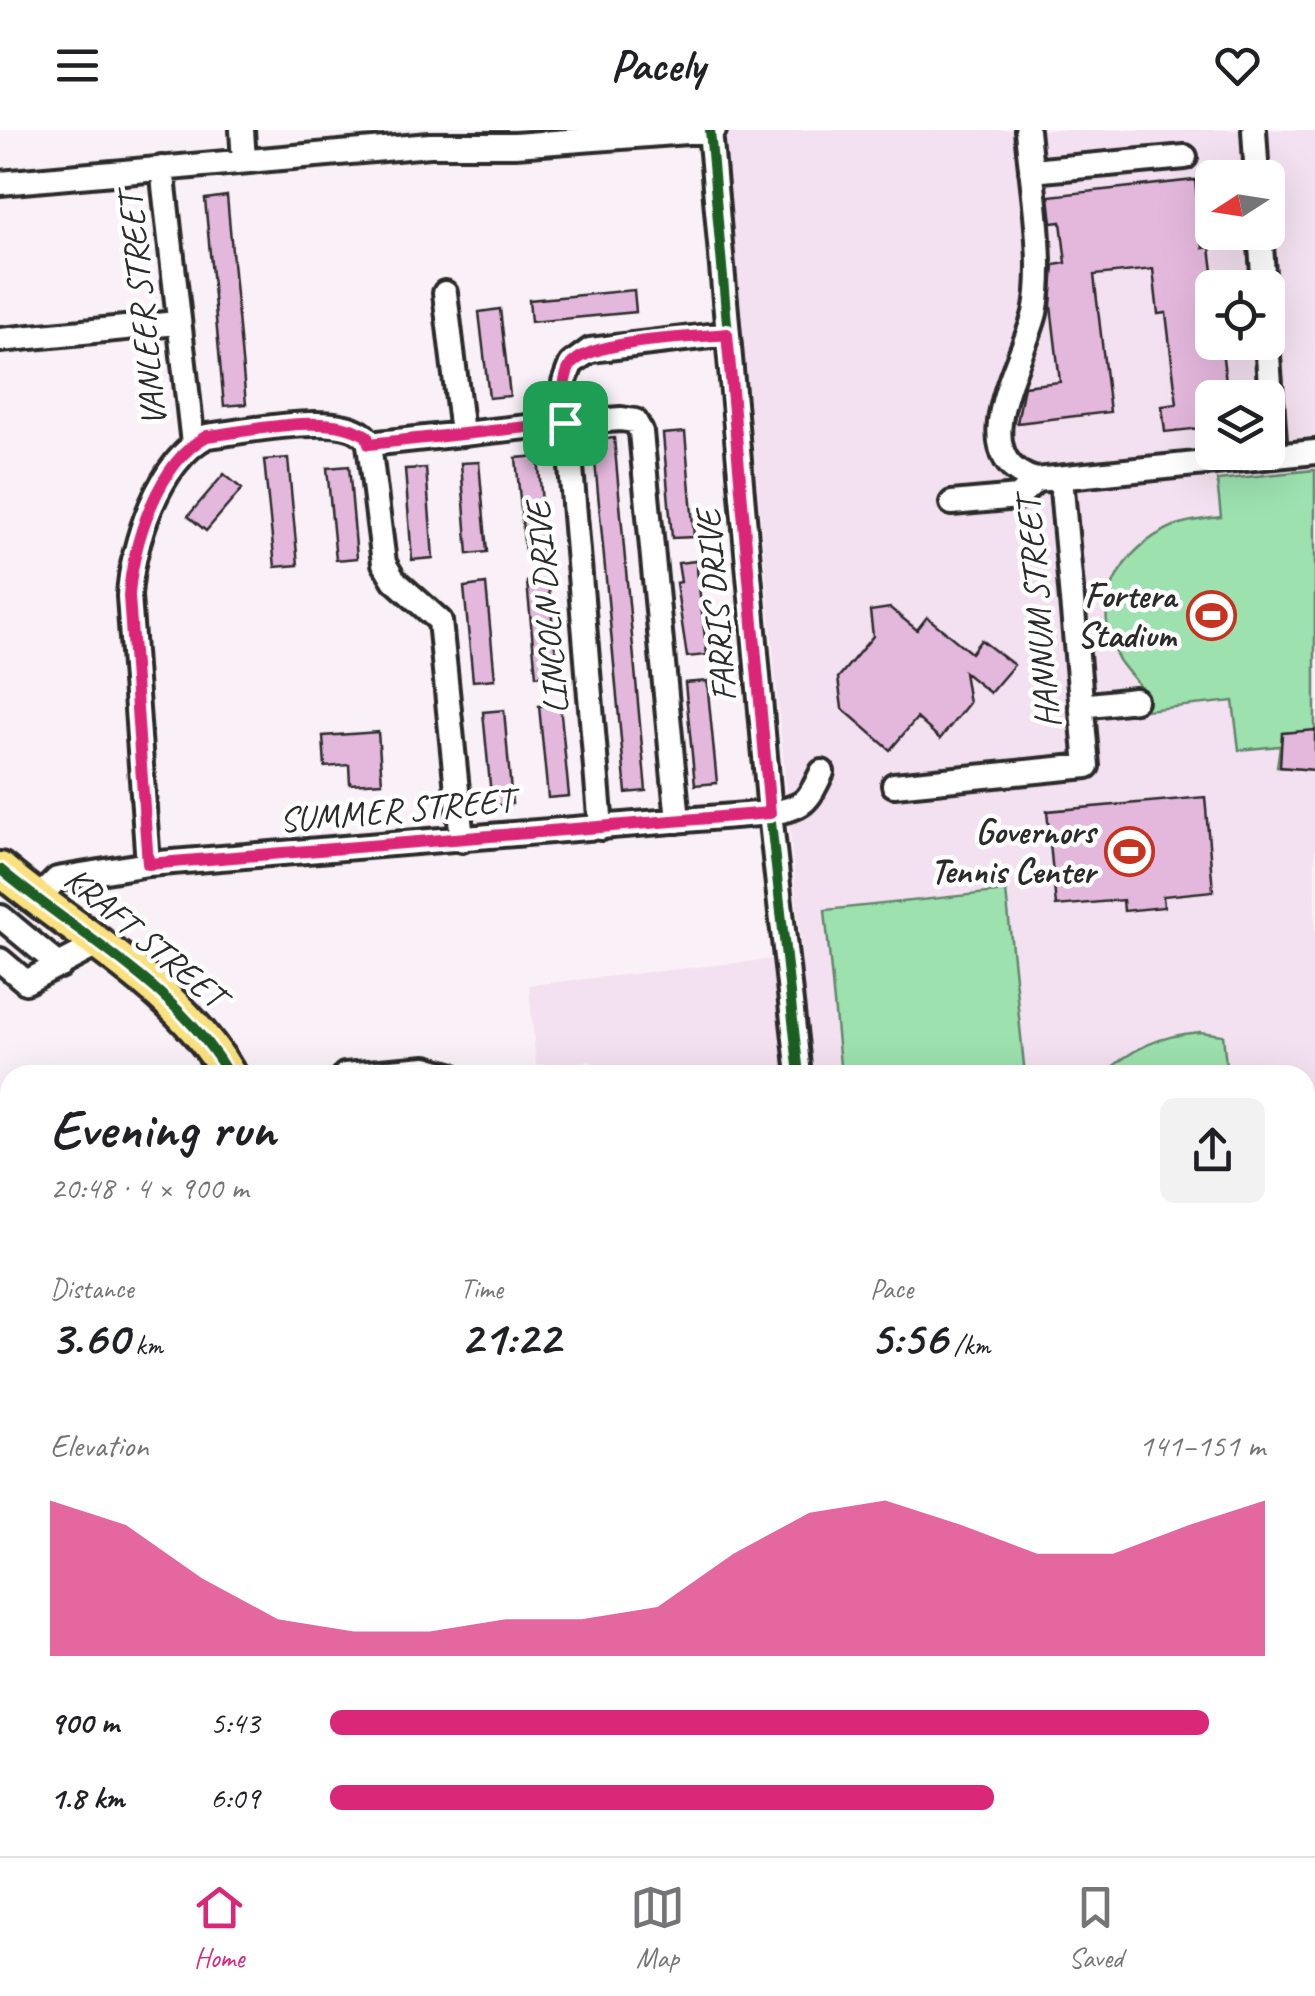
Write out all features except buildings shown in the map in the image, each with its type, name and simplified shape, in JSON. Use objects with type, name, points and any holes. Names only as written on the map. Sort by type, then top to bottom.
[{"type":"highway","name":"KRAFT STREET","points":[[20,886],[189,1020],[224,1065]]},
{"type":"street","points":[[242,130],[244,161]]},
{"type":"street","points":[[0,183],[244,161],[429,138],[515,145],[711,130]]},
{"type":"street","name":"FARRIS DRIVE","points":[[711,130],[770,813],[798,1065]]},
{"type":"street","name":"HANNUM STREET","points":[[894,785],[1087,766],[1060,478],[1036,480],[1018,475],[1007,464],[1002,448],[1001,410],[1008,380],[1036,310],[1039,268],[1027,130]]},
{"type":"street","points":[[1254,130],[1256,160]]},
{"type":"street","points":[[1030,171],[1185,157]]},
{"type":"street","name":"VANLEER STREET","points":[[162,168],[193,444]]},
{"type":"street","points":[[446,293],[462,433]]},
{"type":"street","points":[[0,340],[177,323]]},
{"type":"street","name":"LINCOLN DRIVE","points":[[602,828],[564,383],[571,364],[590,350],[727,334]]},
{"type":"street","points":[[369,444],[621,418],[635,421],[641,432],[678,821]]},
{"type":"street","points":[[148,864],[129,596],[131,565],[163,481],[193,444],[207,436],[329,422],[352,426],[367,436],[384,563],[394,580],[440,621],[462,840]]},
{"type":"street","points":[[1285,455],[1315,452]]},
{"type":"street","points":[[1060,478],[1195,464]]},
{"type":"street","name":"HANNUM STREET","points":[[952,503],[1018,496],[1036,480]]},
{"type":"street","points":[[1081,706],[1135,700]]},
{"type":"street","points":[[770,813],[796,809],[809,800],[822,772]]},
{"type":"street","name":"SUMMER STREET","points":[[20,886],[148,864],[770,813]]},
{"type":"street","points":[[20,886],[1,918],[60,966]]},
{"type":"street","points":[[0,960],[26,982],[97,945]]},
{"type":"shaded area","points":[[724,130],[1315,130],[1315,1065],[592,1065],[591,1061],[536,1065],[529,985],[802,956]]},
{"type":"green space","name":"Fortera Stadium","points":[[1315,470],[1315,770],[1277,767],[1280,746],[1239,750],[1233,701],[1136,711],[1134,689],[1139,685],[1119,660],[1107,619],[1108,599],[1125,564],[1139,548],[1174,526],[1221,517],[1217,480]]},
{"type":"green space","points":[[1006,891],[1024,1065],[840,1065],[825,910]]},
{"type":"green space","points":[[1200,1032],[1223,1035],[1226,1065],[1116,1065],[1148,1044]]},
{"type":"cycle path","points":[[710,130],[770,813],[798,1065]]},
{"type":"cycle path","points":[[148,864],[129,596],[131,576],[151,507],[175,465],[190,448],[207,436],[296,425],[343,426],[360,433],[369,444],[565,423]]},
{"type":"cycle path","points":[[0,869],[154,988],[208,1043],[222,1065]]},
{"type":"place","name":"Fortera Stadium","points":[[1211,615]]},
{"type":"place","name":"Governors Tennis Center","points":[[1130,851]]},
{"type":"route","points":[[727,334],[770,813],[148,864],[129,596],[131,565],[163,481],[193,444],[207,436],[329,422],[352,426],[367,436],[369,444],[565,423],[564,383],[571,364],[590,350],[727,334]]}]
